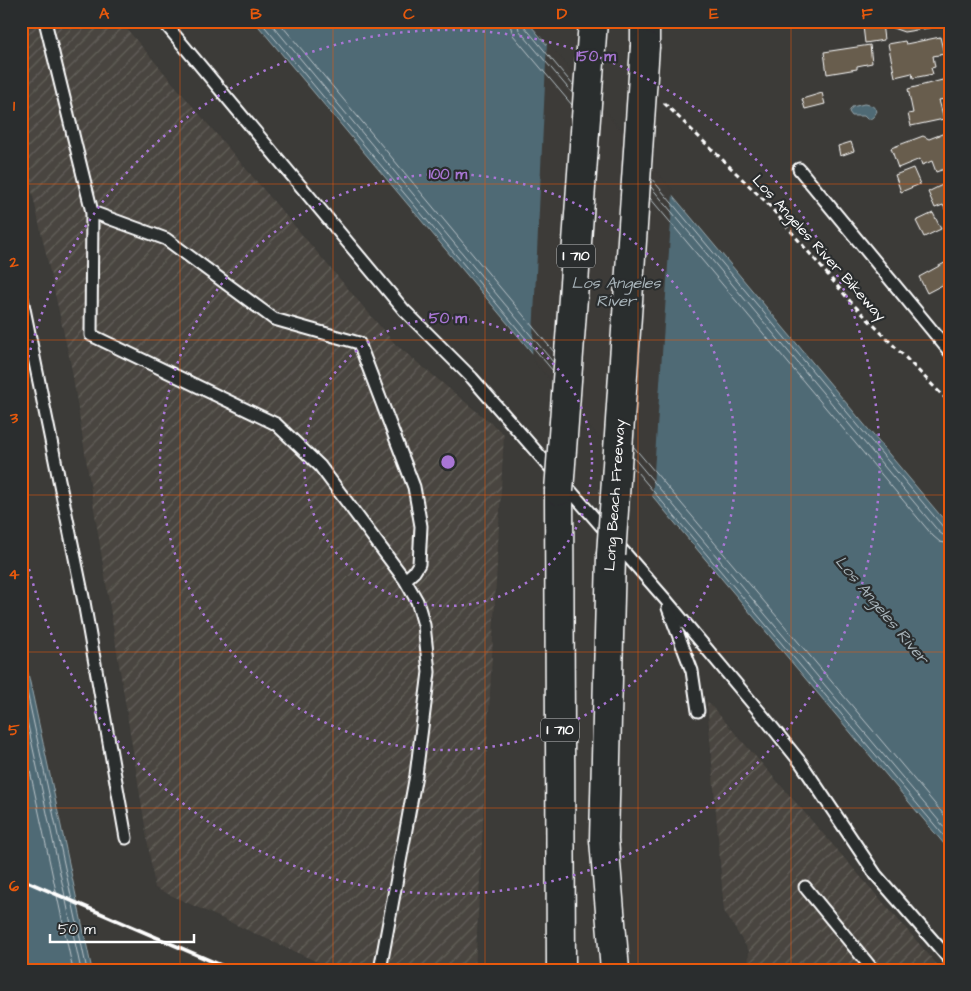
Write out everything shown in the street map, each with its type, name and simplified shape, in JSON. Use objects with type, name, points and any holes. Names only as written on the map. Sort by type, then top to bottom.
[{"type":"highway","name":"I 710","points":[[561,970],[559,491],[593,21]]},
{"type":"highway","name":"Long Beach Freeway","points":[[615,970],[604,840],[611,555],[645,33]]},
{"type":"lane","points":[[46,21],[92,212],[91,335],[276,424],[320,466],[406,580],[417,601],[424,625],[430,672],[416,775],[380,970]]},
{"type":"lane","points":[[163,21],[404,310],[472,378],[665,599],[801,762],[876,875],[950,960]]},
{"type":"lane","points":[[799,169],[950,352]]},
{"type":"lane","points":[[92,212],[166,239],[274,318],[359,343],[414,487],[421,526],[419,564],[406,580]]},
{"type":"lane","points":[[21,294],[84,602],[126,838]]},
{"type":"lane","points":[[665,599],[692,671],[698,711]]},
{"type":"lane","points":[[805,886],[873,970]]},
{"type":"path","name":"Los Angeles River Bikeway","points":[[660,99],[767,203],[850,301],[950,403]]},
{"type":"shaded area","points":[[21,21],[120,21],[395,344],[504,434],[475,970],[335,970],[155,888],[71,365],[21,143]]},
{"type":"shaded area","points":[[707,701],[942,970],[748,970],[749,951],[724,911]]},
{"type":"water","name":"Los Angeles River","points":[[254,21],[527,21],[950,527],[950,851]]},
{"type":"water","points":[[864,104],[871,106],[877,111],[872,118],[852,116],[849,112],[852,107]]},
{"type":"water","points":[[21,640],[23,650],[92,970],[21,970]]},
{"type":"pier","points":[[547,42],[673,192],[652,501],[532,358]]},
{"type":"building","points":[[887,21],[934,21],[935,27],[904,32],[887,26]]},
{"type":"building","points":[[882,23],[884,40],[865,43],[863,26]]},
{"type":"building","points":[[940,37],[944,54],[933,56],[935,67],[931,68],[933,74],[913,78],[912,73],[895,77],[888,44],[905,41],[906,44]]},
{"type":"building","points":[[870,45],[872,63],[857,66],[857,69],[827,74],[824,52]]},
{"type":"building","points":[[950,78],[950,98],[939,100],[944,119],[911,126],[908,114],[913,113],[908,89]]},
{"type":"building","points":[[822,93],[825,104],[805,109],[802,99]]},
{"type":"building","points":[[950,131],[950,167],[936,172],[932,161],[922,165],[920,159],[898,168],[891,148],[923,136],[929,139]]},
{"type":"building","points":[[851,142],[854,151],[840,156],[838,146]]},
{"type":"building","points":[[913,168],[920,184],[901,192],[895,175]]},
{"type":"building","points":[[950,181],[950,212],[947,213],[943,205],[935,208],[928,192]]},
{"type":"building","points":[[933,213],[941,229],[924,237],[916,221]]},
{"type":"building","points":[[950,260],[950,281],[927,293],[919,277]]},
{"type":"railway","points":[[21,879],[232,970]]}]
